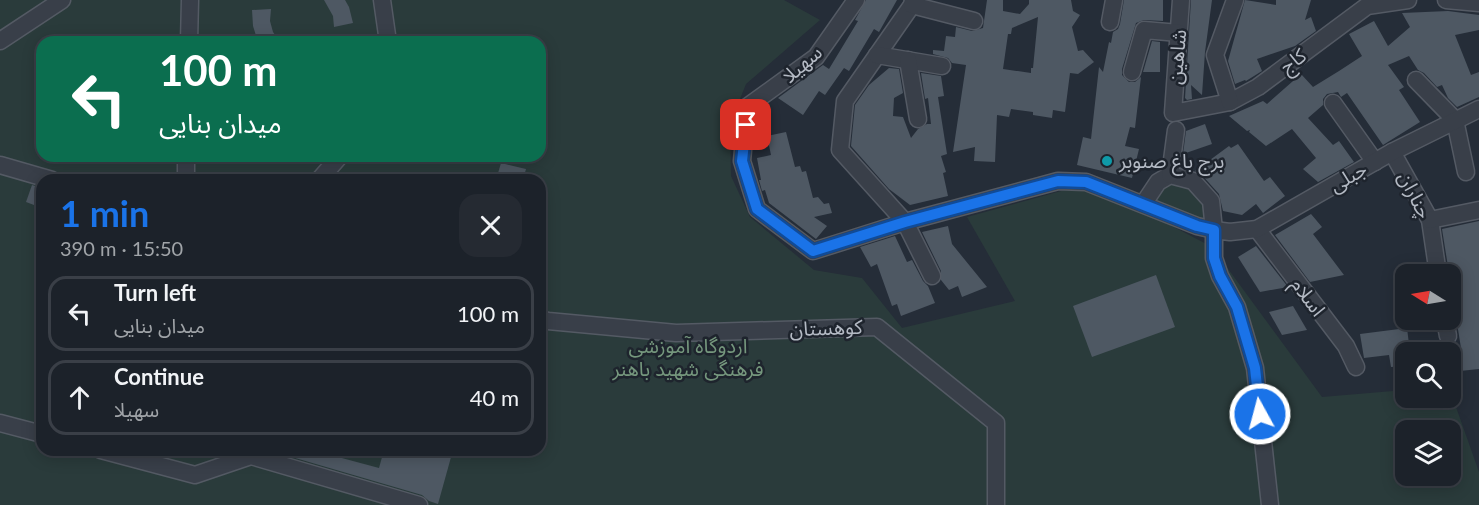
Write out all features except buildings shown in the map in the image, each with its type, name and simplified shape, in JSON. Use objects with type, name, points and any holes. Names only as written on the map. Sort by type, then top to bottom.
[{"type":"street","points":[[0,41],[62,0]]},
{"type":"street","points":[[189,36],[190,0]]},
{"type":"street","points":[[382,0],[387,36]]},
{"type":"street","name":"سهیلا","points":[[856,0],[816,57],[747,107],[742,161],[757,209],[813,251],[905,222],[1058,181],[1086,182],[1214,230]]},
{"type":"street","points":[[1110,22],[1114,0]]},
{"type":"street","name":"شاهین","points":[[1173,113],[1181,0]]},
{"type":"street","points":[[1230,102],[1215,55],[1235,0]]},
{"type":"street","name":"کاج","points":[[1173,113],[1230,102],[1258,87],[1366,3],[1408,0]]},
{"type":"street","points":[[1446,0],[1479,3]]},
{"type":"street","points":[[932,276],[905,222],[840,150],[845,101],[913,2],[974,21]]},
{"type":"street","points":[[1132,72],[1144,30],[1179,33]]},
{"type":"street","points":[[877,55],[942,66]]},
{"type":"street","points":[[908,60],[918,119]]},
{"type":"street","points":[[1416,81],[1455,120],[1466,172]]},
{"type":"street","points":[[1333,103],[1375,162]]},
{"type":"street","name":"جبلی","points":[[1214,230],[1230,232],[1257,229],[1392,152],[1479,109]]},
{"type":"street","points":[[1170,175],[1176,130]]},
{"type":"street","name":"چناران","points":[[1392,152],[1430,220],[1437,264]]},
{"type":"street","points":[[324,174],[335,162]]},
{"type":"street","points":[[0,165],[36,175]]},
{"type":"street","points":[[1144,203],[1158,182],[1170,175],[1192,181],[1211,201],[1214,258],[1220,276],[1237,307],[1255,368],[1270,505]]},
{"type":"street","points":[[1430,220],[1479,210]]},
{"type":"street","name":"اسلام","points":[[1257,229],[1346,346],[1356,367]]},
{"type":"street","name":"کوهستان","points":[[546,320],[676,333],[877,327],[996,423],[996,505]]},
{"type":"street","points":[[1447,330],[1448,336]]},
{"type":"street","points":[[0,423],[36,432]]},
{"type":"street","points":[[124,456],[195,475],[251,456],[419,505]]},
{"type":"green space","name":"اردوگاه آموزشی فرهنگی شهید باهنر","points":[[0,0],[784,0],[820,20],[746,84],[730,124],[731,176],[750,217],[814,270],[862,278],[902,328],[1015,301],[967,217],[1090,183],[1212,247],[1322,397],[1395,391],[1395,408],[1456,408],[1461,420],[1395,420],[1395,486],[1461,486],[1461,421],[1479,472],[1479,505],[0,505]]},
{"type":"green space","points":[[1180,183],[1197,194],[1209,218],[1201,222],[1152,199],[1164,184]]},
{"type":"place","name":"برج باغ صنوبر","points":[[1107,161]]},
{"type":"route","points":[[746,125],[742,161],[757,209],[813,251],[905,222],[1058,181],[1086,182],[1144,203],[1197,226],[1214,230],[1214,258],[1220,276],[1237,307],[1255,368],[1260,414]]}]
